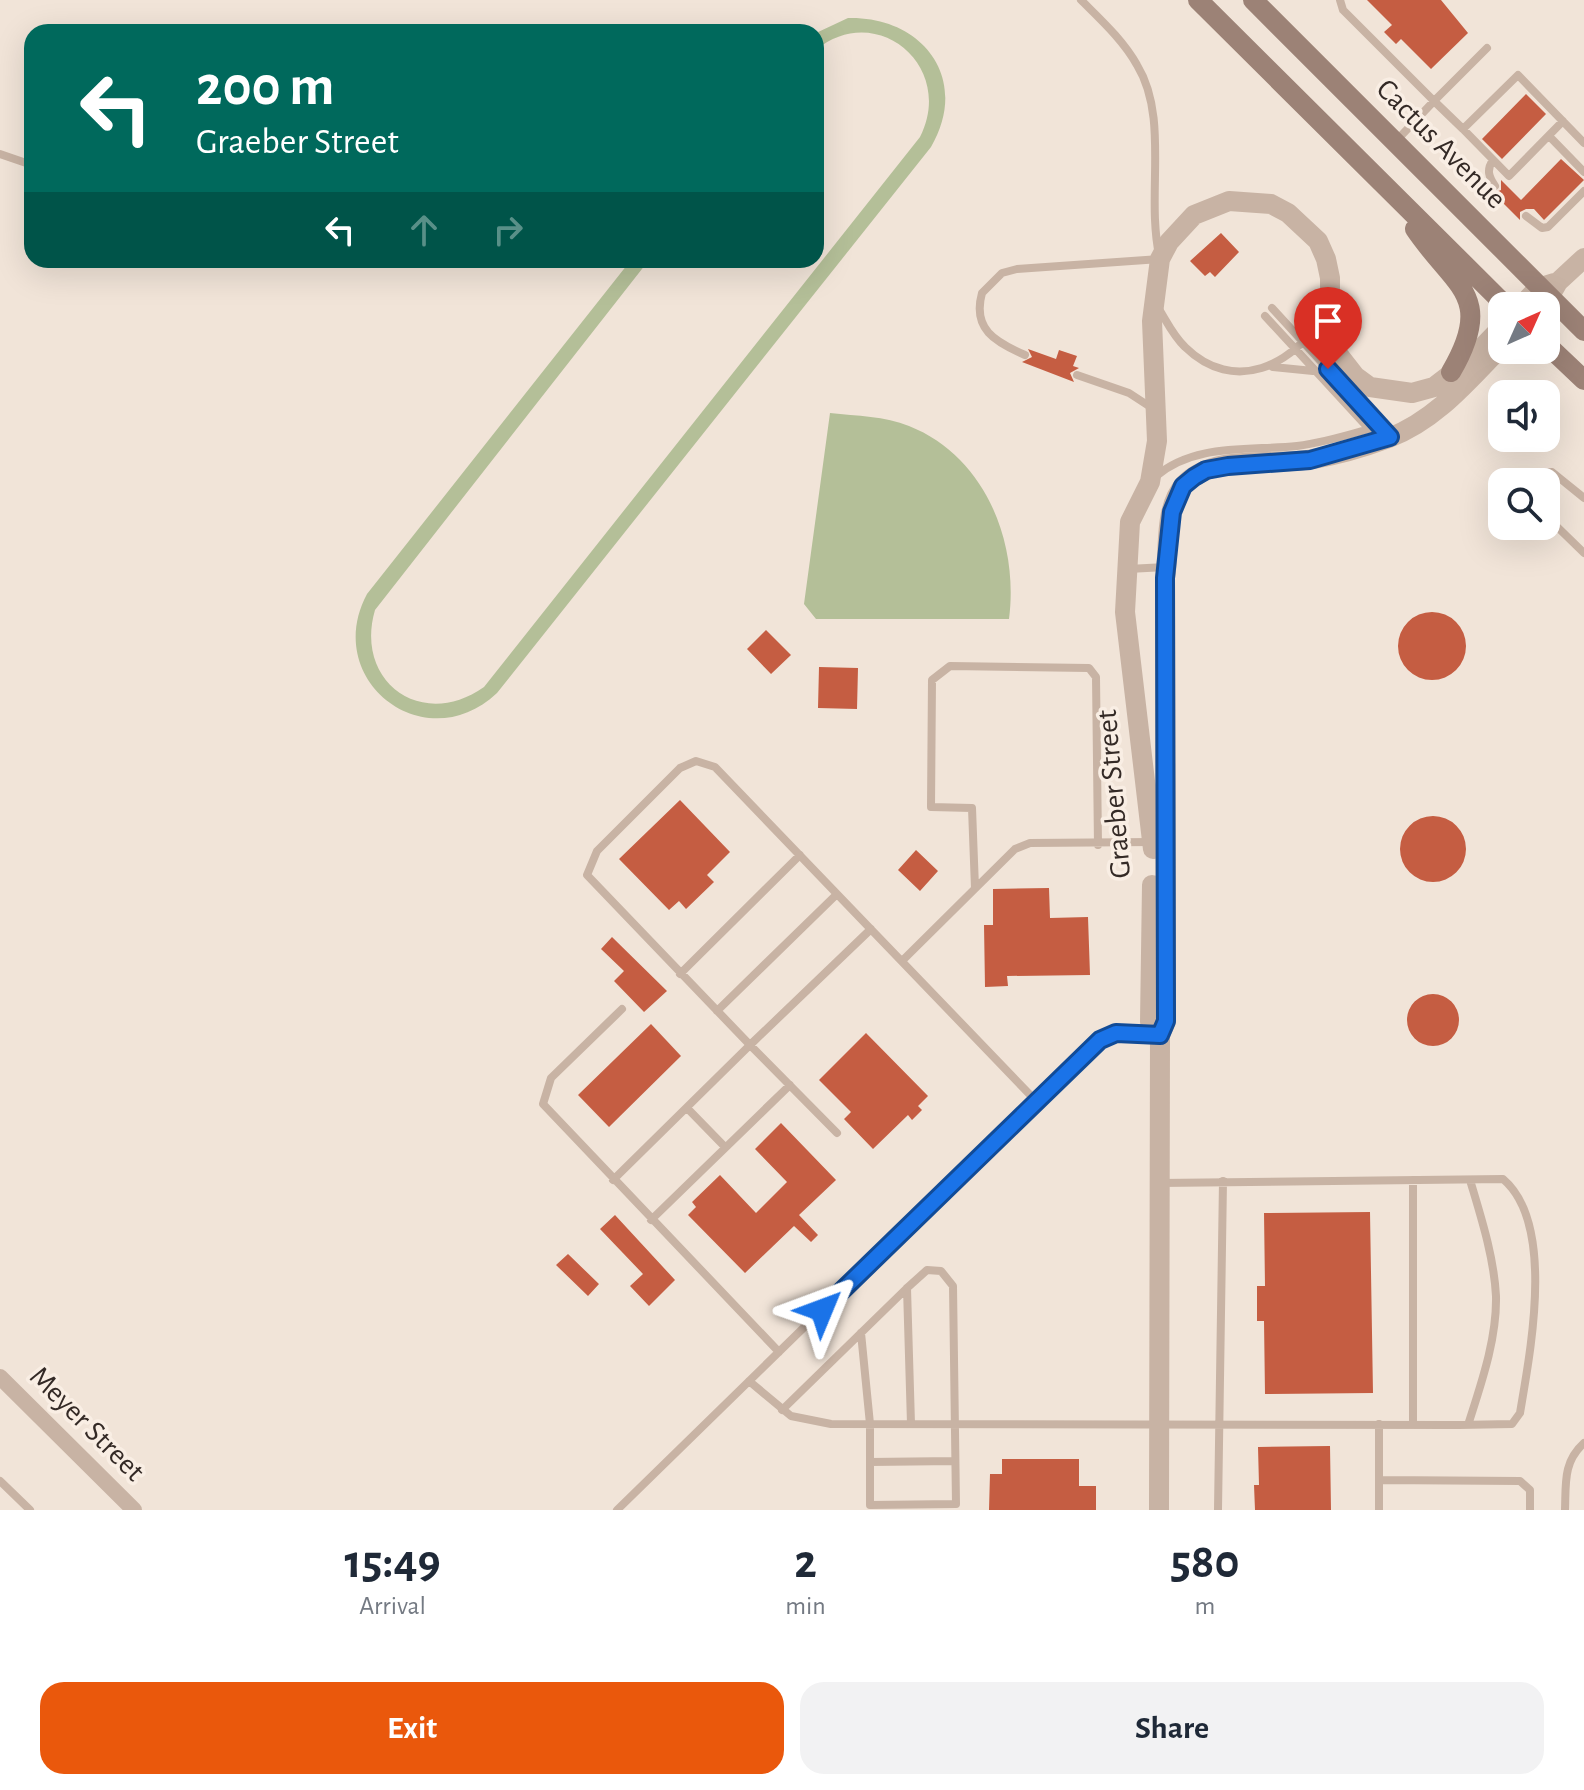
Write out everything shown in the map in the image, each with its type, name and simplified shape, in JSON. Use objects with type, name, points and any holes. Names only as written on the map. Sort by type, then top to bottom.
[{"type":"main road","points":[[1198,0],[1492,292]]},
{"type":"main road","name":"Cactus Avenue","points":[[1253,0],[1397,140],[1545,292]]},
{"type":"main road","points":[[1393,195],[1432,254],[1461,282],[1467,296],[1470,326],[1467,342],[1451,372]]},
{"type":"main road","name":"Cactus Avenue","points":[[1560,307],[1584,331]]},
{"type":"main road","points":[[1560,357],[1584,380]]},
{"type":"street","points":[[1157,306],[1160,259],[1180,226],[1211,207],[1229,201],[1271,204],[1304,225],[1318,241],[1330,278],[1330,344],[1361,381],[1370,387],[1412,393],[1434,387],[1488,339]]},
{"type":"street","points":[[1549,292],[1584,258]]},
{"type":"street","name":"Graeber Street","points":[[1157,306],[1152,321],[1157,441],[1150,482],[1130,522],[1125,612],[1153,842],[1150,1022],[1160,1035]]},
{"type":"street","name":"Graeber Street","points":[[1159,1510],[1160,1035],[1166,1021],[1167,567],[1172,512],[1183,486],[1206,470],[1310,460],[1380,436],[1448,401],[1488,360]]},
{"type":"street","points":[[1321,370],[1361,381]]},
{"type":"street","name":"Meyer Street","points":[[0,1377],[134,1510]]},
{"type":"lane","points":[[1025,355],[995,342],[980,319],[982,293],[1002,273],[1160,259],[1152,227],[1155,127],[1150,95],[1125,46],[1081,0]]},
{"type":"lane","points":[[1340,0],[1343,10],[1509,176],[1563,121]]},
{"type":"lane","points":[[1397,140],[1487,48]]},
{"type":"lane","points":[[1463,129],[1518,75],[1584,143]]},
{"type":"lane","points":[[1549,136],[1584,172]]},
{"type":"lane","points":[[0,154],[24,162]]},
{"type":"lane","points":[[1493,160],[1488,167],[1489,177],[1495,186]]},
{"type":"lane","points":[[1526,216],[1542,228],[1548,227],[1584,191]]},
{"type":"lane","points":[[1157,306],[1186,348],[1213,366],[1247,371],[1273,367],[1321,370]]},
{"type":"lane","points":[[1273,367],[1303,342],[1329,306]]},
{"type":"lane","points":[[1272,308],[1303,342],[1321,370],[1380,436]]},
{"type":"lane","points":[[1265,316],[1295,350],[1321,370],[1380,436]]},
{"type":"lane","points":[[1077,375],[1129,393],[1155,410]]},
{"type":"lane","points":[[1150,482],[1166,468],[1197,454],[1380,436]]},
{"type":"lane","points":[[1560,478],[1584,498]]},
{"type":"lane","points":[[1560,530],[1584,553]]},
{"type":"lane","points":[[1127,569],[1167,567]]},
{"type":"lane","points":[[975,888],[972,808],[931,807],[932,680],[950,666],[1089,668],[1096,677],[1098,845]]},
{"type":"lane","points":[[837,1133],[587,875],[597,851],[680,768],[696,761],[715,767],[1036,1101]]},
{"type":"lane","points":[[902,961],[1015,849],[1030,843],[1098,845],[1153,842]]},
{"type":"lane","points":[[680,974],[800,855]]},
{"type":"lane","points":[[717,1011],[837,894]]},
{"type":"lane","points":[[613,1180],[871,929]]},
{"type":"lane","points":[[622,1009],[551,1078],[543,1104],[779,1352]]},
{"type":"lane","points":[[617,1510],[1100,1040],[1116,1033],[1160,1035]]},
{"type":"lane","points":[[651,1220],[790,1085]]},
{"type":"lane","points":[[687,1108],[725,1147]]},
{"type":"lane","points":[[749,1381],[791,1416],[831,1424],[1468,1425],[1512,1424],[1520,1413],[1537,1287],[1523,1204],[1514,1188],[1503,1179],[1160,1183]]},
{"type":"lane","points":[[1413,1180],[1413,1425]]},
{"type":"lane","points":[[1468,1425],[1486,1367],[1496,1297],[1485,1232],[1470,1180]]},
{"type":"lane","points":[[1218,1510],[1223,1181]]},
{"type":"lane","points":[[782,1410],[907,1288],[927,1270],[935,1269],[953,1286],[956,1504],[870,1505],[870,1424],[861,1333]]},
{"type":"lane","points":[[907,1288],[911,1424]]},
{"type":"lane","points":[[1379,1424],[1379,1510]]},
{"type":"lane","points":[[1565,1510],[1566,1469],[1572,1454],[1584,1443]]},
{"type":"lane","points":[[870,1462],[955,1461]]},
{"type":"lane","points":[[1379,1480],[1520,1481],[1530,1490],[1530,1510]]},
{"type":"lane","points":[[0,1481],[30,1510]]},
{"type":"green space","points":[[848,18],[874,20],[898,28],[917,40],[932,56],[942,75],[945,97],[942,122],[931,147],[497,693],[469,712],[440,718],[412,714],[388,701],[369,681],[358,655],[356,626],[367,594],[625,268],[643,268],[375,610],[371,636],[374,659],[384,678],[398,692],[417,701],[438,704],[461,699],[484,687],[816,268],[824,268],[824,258],[920,137],[928,111],[927,86],[919,65],[904,48],[885,37],[863,33],[839,36],[824,45],[824,29]]},
{"type":"green space","points":[[830,413],[890,420],[909,426],[936,440],[958,458],[977,480],[1002,532],[1011,590],[1009,619],[816,619],[804,604]]},
{"type":"building","points":[[1367,0],[1441,0],[1468,33],[1431,69],[1401,39],[1396,44],[1384,32],[1392,25]]},
{"type":"building","points":[[1526,94],[1546,114],[1502,159],[1482,139]]},
{"type":"building","points":[[1561,159],[1584,180],[1544,220],[1534,209],[1526,209],[1520,212],[1520,220],[1493,193],[1501,190],[1501,180],[1521,200]]},
{"type":"building","points":[[1221,233],[1239,252],[1215,277],[1210,272],[1205,276],[1190,261]]},
{"type":"building","points":[[1028,349],[1056,359],[1059,350],[1077,356],[1073,366],[1079,368],[1070,373],[1074,382],[1022,362],[1032,357]]},
{"type":"building","points":[[1432,612],[1456,622],[1466,646],[1456,670],[1432,680],[1408,670],[1398,646],[1408,622]]},
{"type":"building","points":[[766,630],[791,655],[771,674],[747,649]]},
{"type":"building","points":[[819,667],[858,668],[857,709],[818,708]]},
{"type":"building","points":[[680,800],[730,852],[707,875],[714,882],[686,909],[679,901],[669,910],[619,859]]},
{"type":"building","points":[[1433,816],[1446,819],[1456,826],[1463,836],[1466,849],[1463,862],[1456,872],[1446,879],[1433,882],[1420,879],[1410,872],[1403,862],[1400,849],[1403,836],[1410,826],[1420,819]]},
{"type":"building","points":[[916,850],[938,871],[920,891],[898,870]]},
{"type":"building","points":[[1049,888],[1050,918],[1088,917],[1090,975],[1007,976],[1008,986],[985,987],[984,925],[993,925],[993,889]]},
{"type":"building","points":[[612,937],[667,991],[644,1012],[614,981],[624,971],[601,949]]},
{"type":"building","points":[[1433,994],[1451,1002],[1459,1020],[1451,1038],[1433,1046],[1415,1038],[1407,1020],[1415,1002]]},
{"type":"building","points":[[651,1024],[681,1056],[609,1127],[578,1095]]},
{"type":"building","points":[[866,1033],[928,1096],[918,1106],[922,1110],[912,1120],[908,1115],[873,1149],[844,1119],[851,1112],[819,1080]]},
{"type":"building","points":[[781,1123],[836,1180],[799,1215],[818,1235],[811,1242],[794,1226],[745,1273],[688,1215],[696,1207],[692,1202],[720,1175],[756,1213],[787,1182],[755,1149]]},
{"type":"building","points":[[1370,1212],[1373,1393],[1265,1394],[1264,1321],[1257,1321],[1257,1286],[1265,1286],[1264,1213]]},
{"type":"building","points":[[615,1215],[675,1280],[649,1306],[630,1286],[643,1274],[600,1229]]},
{"type":"building","points":[[568,1254],[599,1284],[588,1296],[556,1265]]},
{"type":"building","points":[[1330,1446],[1331,1510],[1255,1510],[1254,1485],[1259,1485],[1258,1447]]},
{"type":"building","points":[[1002,1459],[1079,1459],[1079,1486],[1096,1486],[1096,1510],[989,1510],[990,1474],[1002,1474]]},
{"type":"route","points":[[822,1310],[1100,1040],[1116,1033],[1160,1035],[1166,1021],[1165,578],[1172,512],[1183,486],[1206,470],[1310,460],[1390,437],[1328,369]]}]
